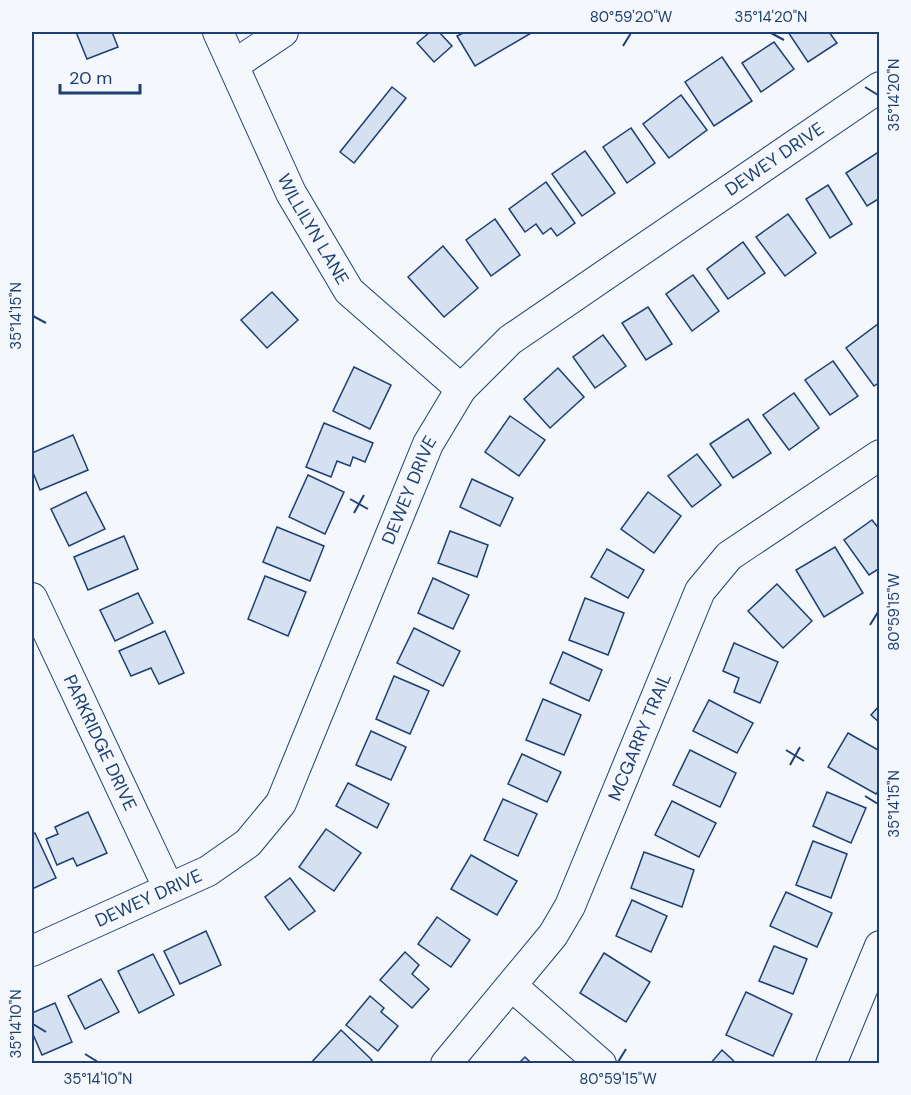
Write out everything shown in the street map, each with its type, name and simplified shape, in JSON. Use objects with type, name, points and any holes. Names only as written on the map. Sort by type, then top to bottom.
[{"type":"street","name":"WILLILYN LANE","points":[[218,32],[291,193],[349,291],[461,388]]},
{"type":"street","points":[[234,65],[283,32]]},
{"type":"street","name":"DEWEY DRIVE","points":[[32,951],[168,887],[208,871],[248,843],[281,803],[428,444],[461,388],[510,340],[879,87]]},
{"type":"street","name":"MCGARRY TRAIL","points":[[446,1064],[553,935],[570,906],[700,591],[729,556],[879,455]]},
{"type":"street","name":"PARKRIDGE DRIVE","points":[[32,598],[168,887]]},
{"type":"street","points":[[831,1064],[879,946]]},
{"type":"street","points":[[512,986],[601,1064]]},
{"type":"building","points":[[76,32],[112,32],[118,47],[87,59]]},
{"type":"building","points":[[430,32],[439,32],[452,46],[434,62],[417,43]]},
{"type":"building","points":[[465,32],[533,32],[475,66],[457,36]]},
{"type":"building","points":[[788,32],[829,32],[837,43],[808,62]]},
{"type":"building","points":[[774,42],[794,69],[761,92],[742,63]]},
{"type":"building","points":[[722,57],[752,101],[714,126],[685,82]]},
{"type":"building","points":[[392,87],[406,98],[354,163],[340,152]]},
{"type":"building","points":[[681,95],[707,130],[669,158],[643,124]]},
{"type":"building","points":[[631,128],[655,163],[627,183],[603,147]]},
{"type":"building","points":[[585,151],[615,193],[582,216],[552,174]]},
{"type":"building","points":[[877,153],[880,157],[880,198],[867,206],[846,173]]},
{"type":"building","points":[[546,182],[575,223],[557,236],[551,228],[543,234],[536,224],[525,232],[509,209]]},
{"type":"building","points":[[828,185],[852,224],[830,238],[806,199]]},
{"type":"building","points":[[788,214],[816,253],[785,276],[756,237]]},
{"type":"building","points":[[495,219],[520,255],[491,276],[466,240]]},
{"type":"building","points":[[743,242],[765,273],[728,299],[707,269]]},
{"type":"building","points":[[443,246],[478,288],[444,317],[408,277]]},
{"type":"building","points":[[693,275],[719,311],[692,331],[666,294]]},
{"type":"building","points":[[272,292],[298,320],[267,348],[241,320]]},
{"type":"building","points":[[648,307],[672,344],[646,360],[622,323]]},
{"type":"building","points":[[878,324],[880,382],[874,386],[846,348]]},
{"type":"building","points":[[603,335],[626,366],[595,388],[573,357]]},
{"type":"building","points":[[833,361],[858,396],[830,415],[805,380]]},
{"type":"building","points":[[354,367],[391,385],[370,429],[333,411]]},
{"type":"building","points":[[558,368],[584,397],[550,428],[524,399]]},
{"type":"building","points":[[794,393],[819,428],[789,450],[763,415]]},
{"type":"building","points":[[510,416],[545,440],[519,476],[485,452]]},
{"type":"building","points":[[748,419],[771,453],[733,478],[710,444]]},
{"type":"building","points":[[324,423],[373,443],[365,462],[353,457],[350,466],[337,461],[331,477],[306,467]]},
{"type":"building","points":[[73,435],[88,470],[40,490],[32,470],[32,453]]},
{"type":"building","points":[[697,454],[721,485],[692,507],[668,476]]},
{"type":"building","points":[[308,475],[344,492],[325,534],[289,517]]},
{"type":"building","points":[[472,479],[513,498],[500,526],[460,507]]},
{"type":"building","points":[[86,492],[105,529],[69,546],[51,509]]},
{"type":"building","points":[[648,492],[681,516],[654,553],[621,529]]},
{"type":"building","points":[[872,520],[880,530],[880,568],[869,575],[844,540]]},
{"type":"building","points":[[277,527],[324,546],[310,581],[263,562]]},
{"type":"building","points":[[450,531],[488,545],[477,577],[438,563]]},
{"type":"building","points":[[124,536],[138,569],[88,590],[74,557]]},
{"type":"building","points":[[835,547],[863,593],[824,617],[796,570]]},
{"type":"building","points":[[607,549],[644,570],[628,598],[591,577]]},
{"type":"building","points":[[265,576],[306,592],[288,636],[248,619]]},
{"type":"building","points":[[433,578],[469,595],[453,629],[418,613]]},
{"type":"building","points":[[777,584],[812,621],[783,648],[748,611]]},
{"type":"building","points":[[138,593],[153,623],[115,641],[100,610]]},
{"type":"building","points":[[585,598],[624,613],[608,655],[569,640]]},
{"type":"building","points":[[414,628],[460,651],[443,686],[397,663]]},
{"type":"building","points":[[165,631],[184,673],[159,684],[151,668],[131,676],[119,651]]},
{"type":"building","points":[[734,643],[778,662],[760,703],[734,692],[739,678],[723,671]]},
{"type":"building","points":[[563,652],[602,670],[589,701],[550,683]]},
{"type":"building","points":[[394,676],[429,691],[410,734],[376,719]]},
{"type":"building","points":[[543,699],[581,715],[564,755],[526,740]]},
{"type":"building","points":[[709,700],[753,723],[737,753],[693,731]]},
{"type":"building","points":[[880,705],[880,723],[871,715]]},
{"type":"building","points":[[371,731],[406,747],[391,780],[356,765]]},
{"type":"building","points":[[848,733],[880,751],[880,789],[876,794],[828,767]]},
{"type":"building","points":[[690,750],[736,773],[720,807],[673,785]]},
{"type":"building","points":[[522,754],[561,772],[547,802],[508,784]]},
{"type":"building","points":[[348,783],[389,804],[377,828],[336,806]]},
{"type":"building","points":[[827,792],[866,808],[851,843],[813,826]]},
{"type":"building","points":[[503,799],[537,814],[518,856],[484,840]]},
{"type":"building","points":[[672,801],[716,823],[699,857],[655,835]]},
{"type":"building","points":[[88,812],[107,853],[77,866],[73,858],[57,865],[46,839],[58,834],[55,827]]},
{"type":"building","points":[[326,829],[361,853],[334,891],[299,867]]},
{"type":"building","points":[[35,833],[56,878],[32,889],[32,835]]},
{"type":"building","points":[[813,841],[847,854],[831,898],[796,885]]},
{"type":"building","points":[[644,852],[694,870],[682,907],[631,888]]},
{"type":"building","points":[[471,855],[517,881],[497,915],[451,889]]},
{"type":"building","points":[[290,878],[315,911],[289,930],[265,897]]},
{"type":"building","points":[[786,892],[832,913],[817,947],[770,926]]},
{"type":"building","points":[[632,900],[667,916],[651,952],[616,936]]},
{"type":"building","points":[[437,917],[470,940],[451,967],[418,944]]},
{"type":"building","points":[[206,931],[221,965],[180,984],[164,951]]},
{"type":"building","points":[[774,946],[807,959],[793,994],[759,981]]},
{"type":"building","points":[[405,952],[419,965],[412,974],[429,989],[412,1008],[380,980]]},
{"type":"building","points":[[604,953],[650,982],[626,1022],[580,993]]},
{"type":"building","points":[[153,954],[174,995],[139,1013],[118,971]]},
{"type":"building","points":[[101,979],[119,1012],[85,1029],[68,996]]},
{"type":"building","points":[[746,992],[792,1014],[773,1056],[726,1035]]},
{"type":"building","points":[[370,996],[384,1008],[381,1012],[398,1026],[378,1051],[346,1025]]},
{"type":"building","points":[[55,1003],[72,1042],[42,1055],[32,1032],[32,1013]]},
{"type":"building","points":[[341,1030],[372,1060],[369,1064],[310,1064]]},
{"type":"building","points":[[722,1050],[737,1064],[710,1064]]},
{"type":"building","points":[[525,1057],[532,1064],[518,1064]]}]
